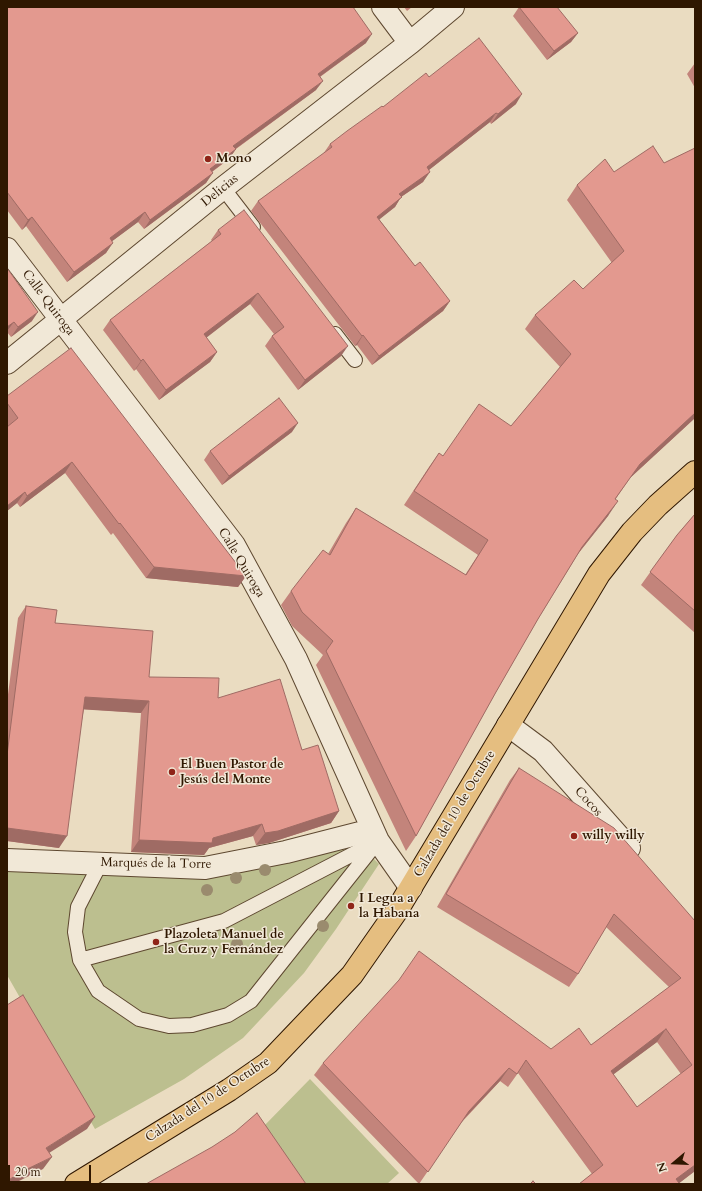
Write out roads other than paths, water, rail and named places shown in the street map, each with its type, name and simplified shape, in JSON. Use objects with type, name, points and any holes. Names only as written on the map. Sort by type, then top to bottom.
[{"type":"main road","name":"Calzada del 10 de Octubre","points":[[76,1184],[229,1090],[268,1063],[352,975],[411,888],[599,574],[632,532],[658,505],[695,472]]},
{"type":"street","points":[[383,7],[410,43]]},
{"type":"street","name":"Delicias","points":[[7,363],[223,188],[410,43],[453,7]]},
{"type":"street","name":"Calle Quiroga","points":[[7,249],[234,545],[296,659],[375,835],[411,888]]},
{"type":"street","name":"Cocos","points":[[508,725],[543,751],[642,863]]},
{"type":"street","name":"Marqués de la Torre","points":[[7,860],[205,868],[375,835]]},
{"type":"lane","points":[[223,188],[261,237]]},
{"type":"lane","points":[[327,324],[355,360]]},
{"type":"lane","points":[[80,960],[224,921],[375,835]]},
{"type":"lane","points":[[100,864],[78,908],[75,932],[80,960],[98,991],[139,1018],[169,1026],[192,1026],[228,1015],[251,1001],[375,835]]},
{"type":"place","name":"Mono","points":[[208,159]]},
{"type":"place","name":"El Buen Pastor de Jesús del Monte","points":[[172,772]]},
{"type":"place","name":"willy willy","points":[[574,836]]},
{"type":"place","name":"I Legua a la Habana","points":[[351,906]]},
{"type":"place","name":"Plazoleta Manuel de la Cruz y Fernández","points":[[156,942]]}]
